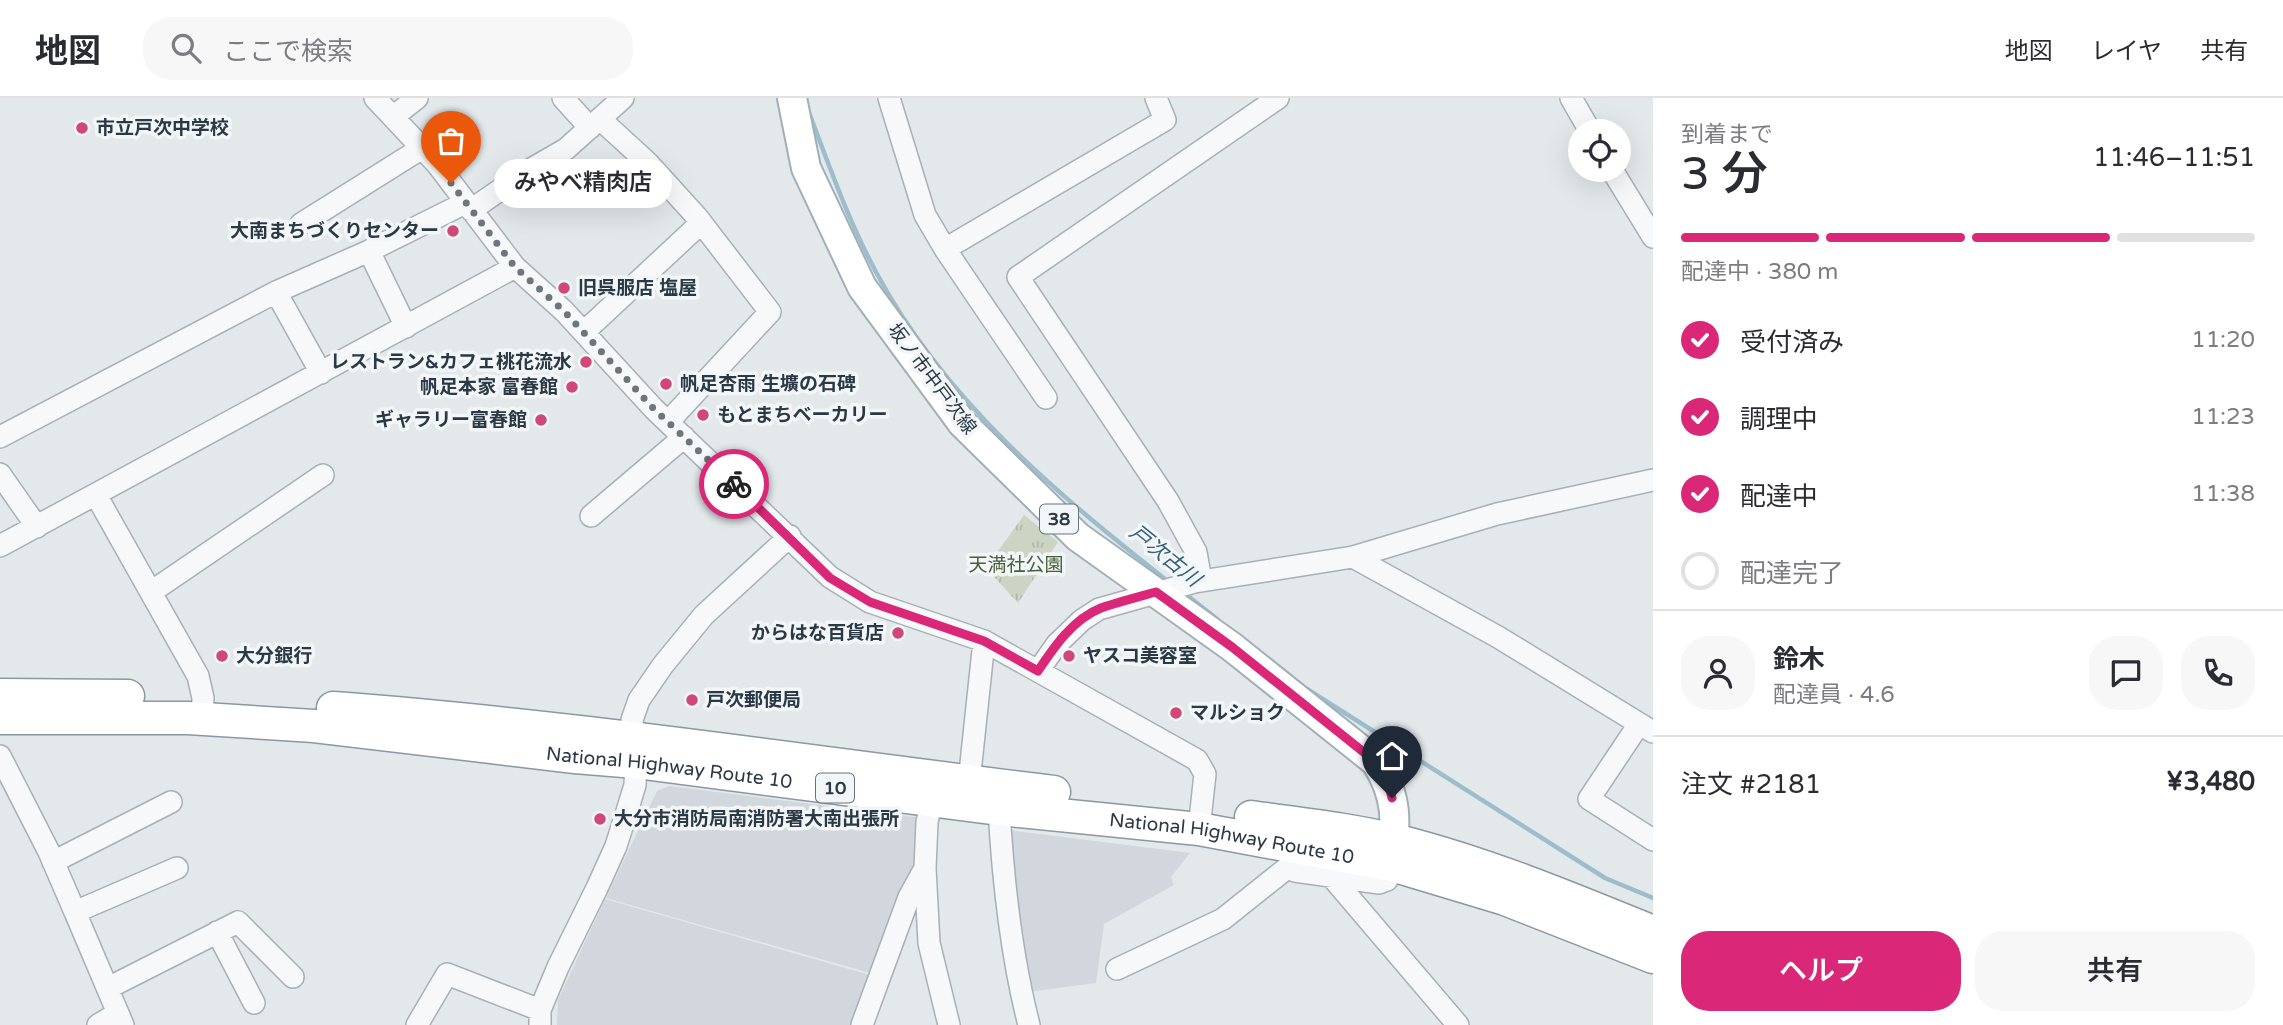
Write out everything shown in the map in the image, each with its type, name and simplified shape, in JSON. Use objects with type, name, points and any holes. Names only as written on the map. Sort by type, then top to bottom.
[{"type":"highway","name":"National Highway Route 10","points":[[0,695],[45,694],[202,708],[314,726],[575,757],[635,750],[969,782],[1393,852],[1498,873],[1588,905],[1653,932]]},
{"type":"highway","name":"National Highway Route 10","points":[[0,718],[89,717],[202,708]]},
{"type":"highway","name":"National Highway Route 10","points":[[635,750],[932,800],[999,808],[1200,820],[1296,856],[1393,852],[1653,957]]},
{"type":"main road","name":"坂ノ市中戸次線","points":[[792,98],[806,168],[862,287],[962,423],[1078,537],[1161,590],[1376,762],[1388,782],[1395,815],[1393,852]]},
{"type":"street","points":[[375,98],[437,164],[515,267],[564,311],[668,422],[790,536],[830,578],[870,602],[984,641],[1196,760],[1205,774],[1200,820]]},
{"type":"street","points":[[393,117],[417,98]]},
{"type":"street","points":[[563,98],[648,163],[701,223],[770,312],[668,422]]},
{"type":"street","points":[[0,437],[276,292],[468,206],[566,149],[623,98]]},
{"type":"street","points":[[889,98],[925,215],[944,249],[1046,398]]},
{"type":"street","points":[[944,249],[1165,120],[1156,98]]},
{"type":"street","points":[[1198,582],[1196,552],[1168,501],[1018,277],[1278,98]]},
{"type":"street","points":[[1571,98],[1583,119]]},
{"type":"street","points":[[302,224],[422,148]]},
{"type":"street","points":[[1619,182],[1653,237]]},
{"type":"street","points":[[584,332],[701,223]]},
{"type":"street","points":[[369,251],[406,327]]},
{"type":"street","points":[[0,546],[515,267]]},
{"type":"street","points":[[276,292],[321,373]]},
{"type":"street","points":[[591,516],[684,437]]},
{"type":"street","points":[[0,474],[37,527]]},
{"type":"street","points":[[151,592],[323,475]]},
{"type":"street","points":[[1038,671],[1057,643],[1082,620],[1099,609],[1198,582],[1353,557],[1497,514],[1653,480]]},
{"type":"street","points":[[96,495],[198,676],[202,708]]},
{"type":"street","points":[[417,1025],[447,974],[540,1018],[558,967],[616,846],[635,785],[632,720],[639,700],[663,665],[704,615],[790,536]]},
{"type":"street","points":[[1353,557],[1498,637],[1646,728],[1589,799],[1653,840]]},
{"type":"street","points":[[969,782],[984,641]]},
{"type":"street","points":[[0,756],[7,786],[53,862],[120,1019],[99,1025]]},
{"type":"street","points":[[932,800],[927,822],[925,868],[929,943],[948,1025]]},
{"type":"street","points":[[53,862],[171,803]]},
{"type":"street","points":[[999,808],[1002,875],[1021,995],[1029,1025]]},
{"type":"street","points":[[1296,856],[1295,871],[1378,883],[1387,880],[1393,852]]},
{"type":"street","points":[[1117,969],[1223,919],[1296,856]]},
{"type":"street","points":[[75,912],[177,868]]},
{"type":"street","points":[[862,1025],[909,897],[925,868]]},
{"type":"street","points":[[1331,876],[1458,1025]]},
{"type":"street","points":[[108,988],[238,922],[293,977]]},
{"type":"street","points":[[217,932],[254,1003]]},
{"type":"shaded area","points":[[669,786],[923,818],[921,868],[877,975],[606,898],[657,791]]},
{"type":"shaded area","points":[[1008,830],[1190,853],[1171,877],[1174,885],[1104,924],[1096,983],[1028,992]]},
{"type":"shaded area","points":[[605,899],[877,977],[858,1025],[557,1025],[558,1000]]},
{"type":"green space","name":"天満社公園","points":[[1024,515],[1058,542],[1018,603],[986,568]]},
{"type":"waterway","name":"戸次古川","points":[[808,110],[839,192],[876,272],[904,319],[935,362],[969,403],[1046,480],[1170,583]]},
{"type":"waterway","name":"戸次古川","points":[[1183,592],[1217,619]]},
{"type":"waterway","name":"戸次古川","points":[[1307,689],[1605,878],[1653,898]]},
{"type":"way so far","points":[[451,183],[515,267],[564,311],[654,409],[734,484]]},
{"type":"place","name":"市立戸次中学校","points":[[82,128]]},
{"type":"place","name":"みやべ精肉店","points":[[451,183]]},
{"type":"place","name":"大南まちづくりセンター","points":[[453,231]]},
{"type":"place","name":"旧呉服店 塩屋","points":[[564,288]]},
{"type":"place","name":"レストラン&カフェ桃花流水","points":[[586,362]]},
{"type":"place","name":"帆足杏雨 生壙の石碑","points":[[666,384]]},
{"type":"place","name":"帆足本家 富春館","points":[[572,387]]},
{"type":"place","name":"もとまちベーカリー","points":[[703,415]]},
{"type":"place","name":"ギャラリー富春館","points":[[541,420]]},
{"type":"place","name":"からはな百貨店","points":[[898,633]]},
{"type":"place","name":"大分銀行","points":[[222,656]]},
{"type":"place","name":"ヤスコ美容室","points":[[1069,656]]},
{"type":"place","name":"戸次郵便局","points":[[692,700]]},
{"type":"place","name":"マルショク","points":[[1176,713]]},
{"type":"place","name":"大分市消防局南消防署大南出張所","points":[[600,819]]},
{"type":"route","points":[[734,484],[830,578],[870,602],[984,641],[1038,671],[1057,643],[1082,620],[1099,609],[1156,592],[1232,647],[1376,762],[1388,782],[1392,798]]}]
